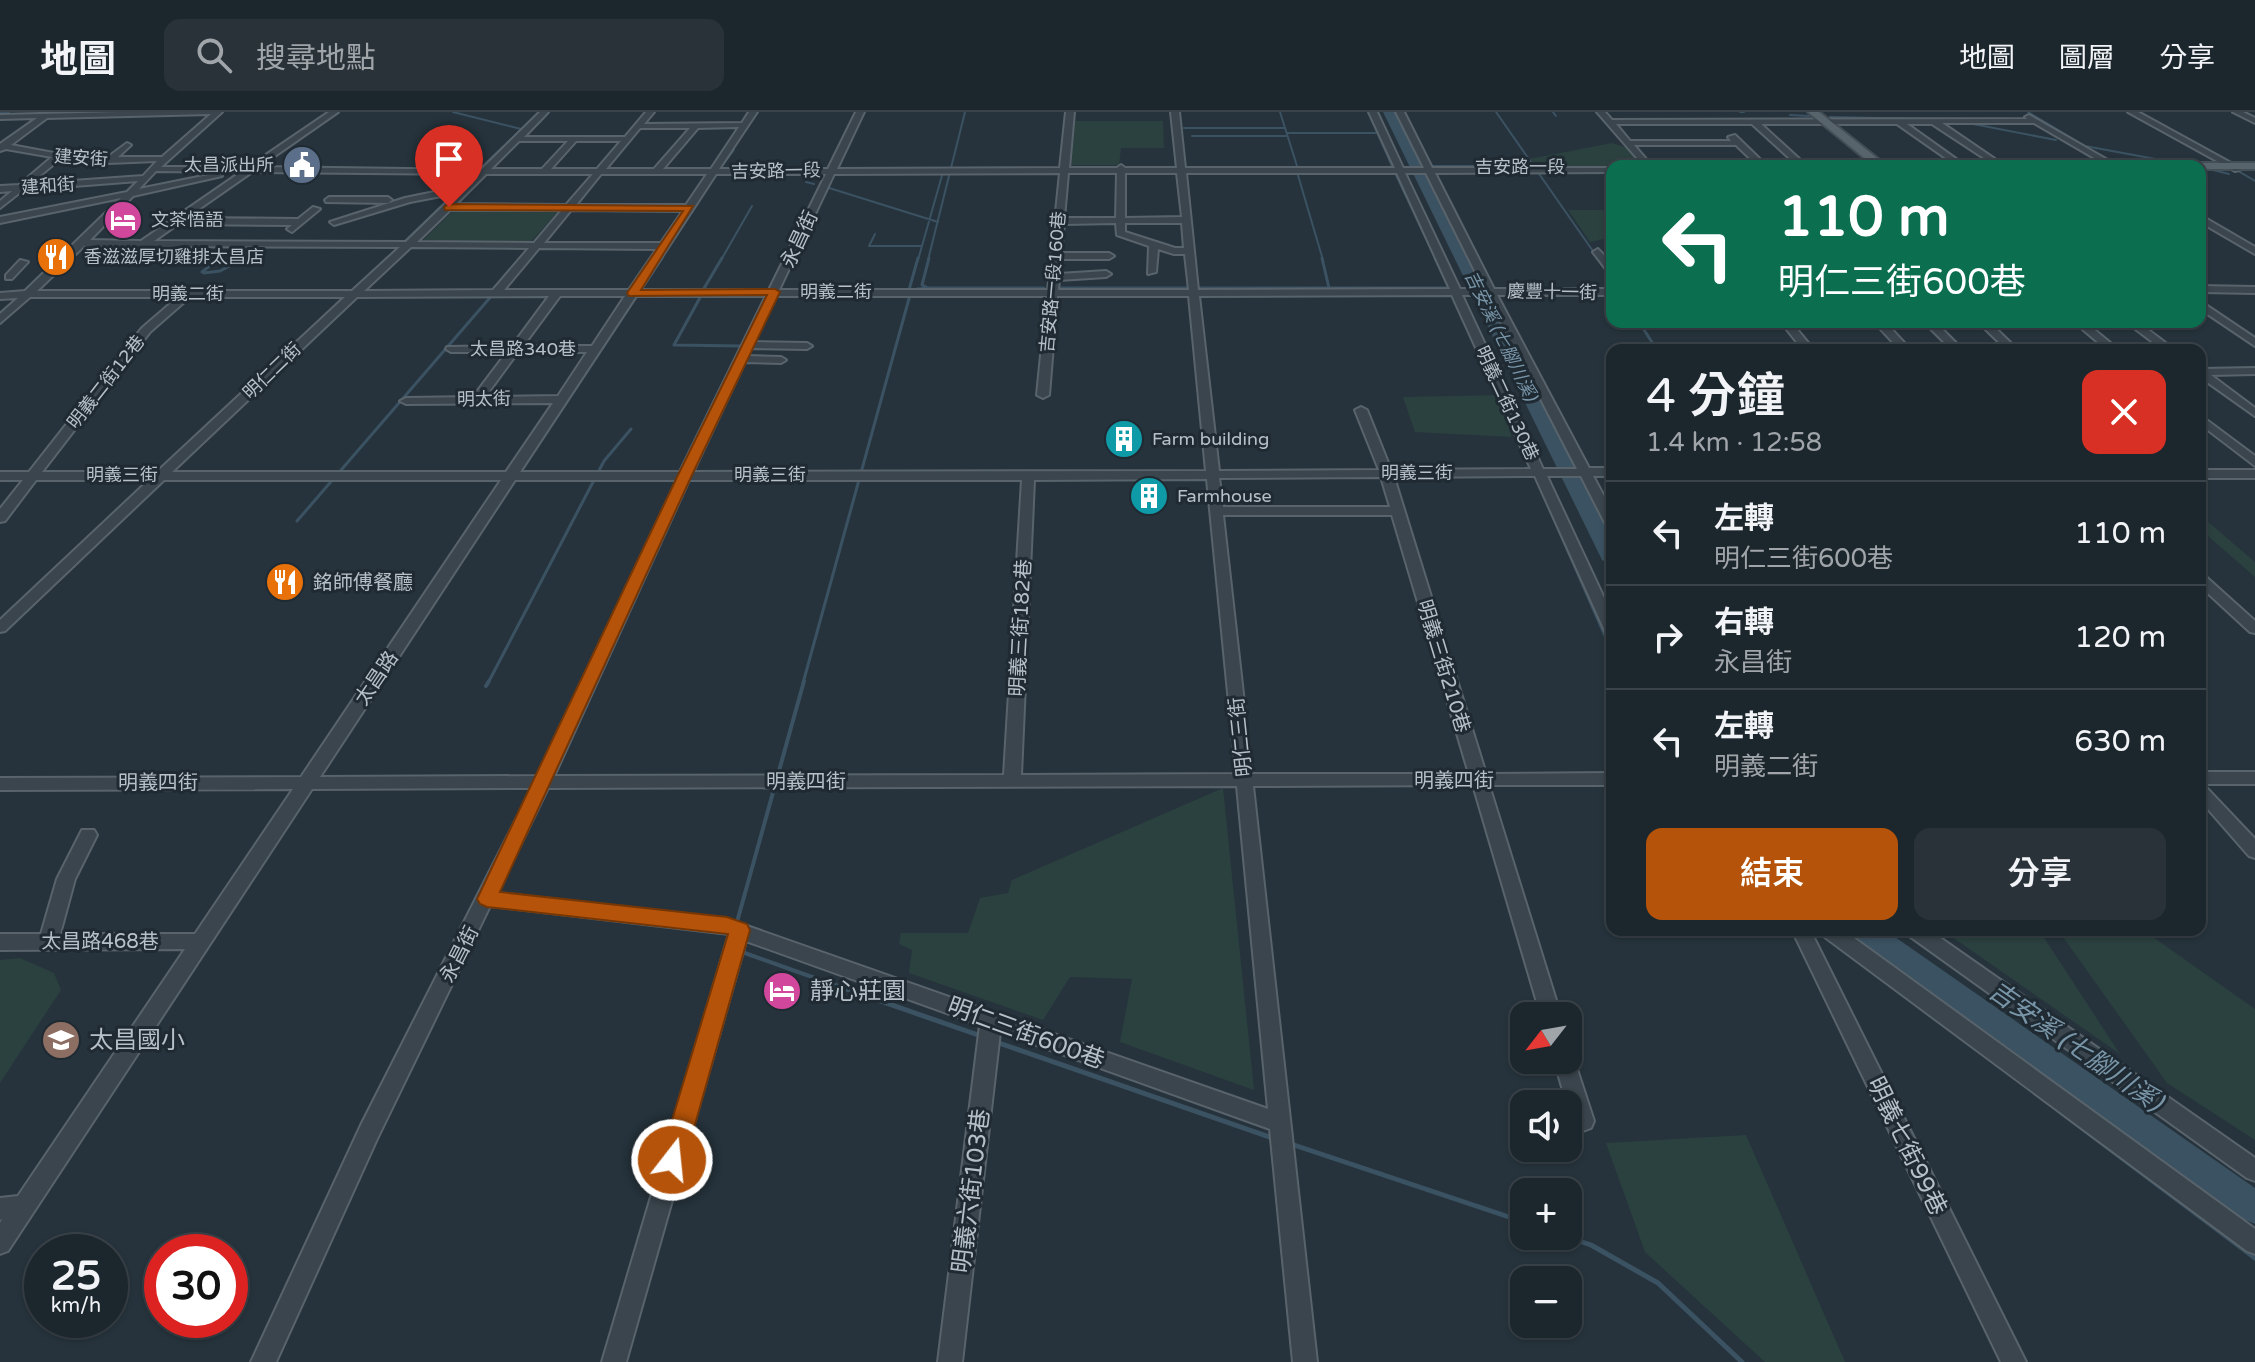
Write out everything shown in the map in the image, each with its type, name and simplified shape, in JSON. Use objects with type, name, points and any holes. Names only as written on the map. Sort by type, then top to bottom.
[{"type":"main road","points":[[1813,112],[1874,160]]},
{"type":"main road","points":[[2206,168],[2255,168]]},
{"type":"street","points":[[0,117],[217,112]]},
{"type":"street","points":[[0,320],[82,243],[158,165],[217,112]]},
{"type":"street","points":[[144,243],[334,112]]},
{"type":"street","name":"明仁二街","points":[[0,628],[449,207],[544,112]]},
{"type":"street","points":[[497,292],[650,112]]},
{"type":"street","name":"永昌街","points":[[263,1362],[369,1132],[487,899],[685,475],[860,112]]},
{"type":"street","name":"吉安路一段160巷","points":[[1043,395],[1070,112]]},
{"type":"street","name":"明仁三街","points":[[1175,112],[1305,1362]]},
{"type":"street","name":"明義二街130巷","points":[[1373,112],[1606,618]]},
{"type":"street","points":[[1400,112],[1606,512]]},
{"type":"street","points":[[1601,112],[1643,160]]},
{"type":"street","points":[[1671,112],[1704,147]]},
{"type":"street","points":[[1704,112],[1757,160]]},
{"type":"street","points":[[1920,112],[1992,160]]},
{"type":"street","points":[[2021,112],[2103,160]]},
{"type":"street","points":[[2132,112],[2234,168]]},
{"type":"street","points":[[2237,112],[2255,121]]},
{"type":"street","points":[[0,127],[21,117]]},
{"type":"street","points":[[1,148],[44,117]]},
{"type":"street","points":[[639,126],[696,125],[748,119]]},
{"type":"street","name":"太昌路","points":[[0,1243],[748,119]]},
{"type":"street","points":[[1753,121],[1796,160]]},
{"type":"street","points":[[1898,121],[1953,160]]},
{"type":"street","points":[[1610,122],[2035,121]]},
{"type":"street","points":[[660,170],[696,125]]},
{"type":"street","points":[[546,171],[575,138]]},
{"type":"street","points":[[516,139],[627,139]]},
{"type":"street","points":[[1628,143],[1704,147],[1739,143]]},
{"type":"street","points":[[108,161],[127,145]]},
{"type":"street","name":"建安街","points":[[1,148],[56,158],[158,165]]},
{"type":"street","points":[[0,205],[56,158]]},
{"type":"street","points":[[74,184],[97,161]]},
{"type":"street","name":"吉安路一段","points":[[158,165],[252,169],[546,171],[1606,168]]},
{"type":"street","points":[[0,220],[252,169]]},
{"type":"street","points":[[1121,169],[1120,233],[1174,251],[1188,251]]},
{"type":"street","name":"建和街","points":[[0,189],[145,178]]},
{"type":"street","points":[[336,219],[454,191]]},
{"type":"street","points":[[329,200],[408,200]]},
{"type":"street","points":[[449,207],[690,208]]},
{"type":"street","points":[[272,245],[316,209]]},
{"type":"street","points":[[1061,221],[1184,220]]},
{"type":"street","points":[[175,221],[300,222]]},
{"type":"street","points":[[2206,223],[2255,251]]},
{"type":"street","points":[[82,243],[666,246]]},
{"type":"street","points":[[1151,272],[1154,243]]},
{"type":"street","points":[[1606,252],[1598,252],[1606,263]]},
{"type":"street","points":[[1056,256],[1109,256]]},
{"type":"street","points":[[9,277],[23,262]]},
{"type":"street","points":[[1054,277],[1106,274]]},
{"type":"street","points":[[2206,289],[2255,290]]},
{"type":"street","name":"明義二街","points":[[0,296],[1454,290]]},
{"type":"street","name":"慶豐十一街","points":[[1454,290],[1606,292]]},
{"type":"street","points":[[477,399],[557,293]]},
{"type":"street","name":"明義二街12巷","points":[[0,518],[146,330],[187,294]]},
{"type":"street","points":[[2206,308],[2255,343]]},
{"type":"street","points":[[1791,328],[1804,344]]},
{"type":"street","points":[[1885,328],[1900,344]]},
{"type":"street","points":[[1935,328],[1952,344]]},
{"type":"street","points":[[1989,328],[2007,344]]},
{"type":"street","points":[[2086,328],[2106,344]]},
{"type":"street","points":[[2139,328],[2162,344]]},
{"type":"street","points":[[746,349],[804,344]]},
{"type":"street","name":"太昌路340巷","points":[[451,349],[595,349]]},
{"type":"street","points":[[746,349],[781,360]]},
{"type":"street","points":[[2206,372],[2255,371]]},
{"type":"street","points":[[2206,376],[2255,413]]},
{"type":"street","name":"明太街","points":[[406,401],[562,399]]},
{"type":"street","name":"明義三街210巷","points":[[1361,410],[1386,473],[1547,1002]]},
{"type":"street","points":[[2206,423],[2255,462]]},
{"type":"street","name":"明義三街","points":[[0,476],[1028,476],[1606,472]]},
{"type":"street","points":[[2206,474],[2255,474]]},
{"type":"street","name":"明義三街182巷","points":[[1012,781],[1028,476]]},
{"type":"street","points":[[1216,511],[1397,511]]},
{"type":"street","points":[[2206,584],[2255,629]]},
{"type":"street","points":[[2206,778],[2255,778]]},
{"type":"street","name":"明義四街","points":[[0,784],[1606,779]]},
{"type":"street","points":[[2206,796],[2255,851]]},
{"type":"street","points":[[49,940],[66,879],[88,835]]},
{"type":"street","name":"明仁三街600巷","points":[[487,899],[727,926],[991,1020],[1282,1135]]},
{"type":"street","points":[[614,1362],[740,930]]},
{"type":"street","name":"明義七街99巷","points":[[1804,936],[2014,1362]]},
{"type":"street","points":[[1837,936],[2255,1243]]},
{"type":"street","points":[[1923,936],[2255,1171]]},
{"type":"street","name":"太昌路468巷","points":[[0,942],[200,941]]},
{"type":"street","name":"明義六街103巷","points":[[950,1362],[991,1020]]},
{"type":"street","points":[[1568,1074],[1583,1121]]},
{"type":"street","points":[[0,1209],[24,1206]]},
{"type":"green space","points":[[1075,121],[1163,121],[1164,148],[1121,148],[1119,165],[1070,165]]},
{"type":"green space","points":[[1612,143],[1635,150],[1643,160],[1606,160],[1606,166],[1533,166],[1529,159]]},
{"type":"green space","points":[[1568,210],[1606,210],[1606,238],[1590,242]]},
{"type":"green space","points":[[453,211],[558,212],[525,248],[416,247]]},
{"type":"green space","points":[[1501,395],[1513,420],[1511,437],[1415,432],[1403,397]]},
{"type":"green space","points":[[2206,520],[2255,562],[2255,577],[2206,534]]},
{"type":"green space","points":[[1223,788],[1254,1090],[1120,1042],[1132,979],[1070,977],[1043,1020],[909,973],[912,950],[899,944],[901,933],[968,933],[980,898],[1008,893],[1012,880]]},
{"type":"green space","points":[[1951,936],[2043,936],[2120,1054]]},
{"type":"green space","points":[[2062,936],[2152,936],[2255,1009],[2255,1140],[2167,1083]]},
{"type":"green space","points":[[20,958],[54,973],[61,990],[0,1083],[0,960]]},
{"type":"green space","points":[[1746,1135],[1845,1362],[1765,1362],[1645,1252],[1606,1143]]},
{"type":"waterway","points":[[453,112],[521,129]]},
{"type":"waterway","points":[[385,260],[539,112]]},
{"type":"waterway","points":[[938,222],[965,112]]},
{"type":"waterway","points":[[1171,112],[1176,166]]},
{"type":"waterway","points":[[1280,112],[1297,166]]},
{"type":"waterway","points":[[1368,112],[1377,133]]},
{"type":"waterway","name":"吉安溪 (七腳川溪)","points":[[1389,112],[1606,548]]},
{"type":"waterway","points":[[1404,112],[1421,146]]},
{"type":"waterway","points":[[1496,112],[1595,254]]},
{"type":"waterway","points":[[1553,112],[1556,116]]},
{"type":"waterway","points":[[2028,112],[2085,146],[2161,160]]},
{"type":"waterway","points":[[0,113],[9,113]]},
{"type":"waterway","points":[[1790,115],[1809,116]]},
{"type":"waterway","points":[[1830,117],[1928,119]]},
{"type":"waterway","points":[[1968,123],[2056,140]]},
{"type":"waterway","points":[[1184,128],[1284,128]]},
{"type":"waterway","points":[[1060,167],[1064,130]]},
{"type":"waterway","points":[[1287,133],[1377,133]]},
{"type":"waterway","points":[[1377,133],[1392,166]]},
{"type":"waterway","points":[[1192,136],[1286,136]]},
{"type":"waterway","points":[[710,182],[734,150]]},
{"type":"waterway","points":[[1416,166],[1533,166]]},
{"type":"waterway","points":[[2233,168],[2255,181]]},
{"type":"waterway","points":[[2213,170],[2229,174]]},
{"type":"waterway","points":[[930,219],[943,172]]},
{"type":"waterway","points":[[1297,172],[1323,260]]},
{"type":"waterway","points":[[1395,173],[1436,260]]},
{"type":"waterway","points":[[806,182],[814,184]]},
{"type":"waterway","points":[[660,260],[709,186]]},
{"type":"waterway","points":[[826,187],[930,219]]},
{"type":"waterway","points":[[721,260],[752,206]]},
{"type":"waterway","points":[[918,260],[930,219]]},
{"type":"waterway","points":[[930,219],[938,222]]},
{"type":"waterway","points":[[928,260],[938,222]]},
{"type":"waterway","points":[[875,234],[869,246],[921,246]]},
{"type":"waterway","points":[[242,260],[261,250]]},
{"type":"waterway","points":[[217,260],[227,252],[253,253]]},
{"type":"waterway","points":[[202,272],[220,258]]},
{"type":"waterway","points":[[204,273],[220,271],[245,258]]},
{"type":"waterway","points":[[358,286],[387,258]]},
{"type":"waterway","points":[[489,520],[662,258]]},
{"type":"waterway","points":[[703,290],[722,258]]},
{"type":"waterway","points":[[822,290],[909,290],[918,258]]},
{"type":"waterway","points":[[926,287],[922,285],[929,258]]},
{"type":"waterway","points":[[1322,258],[1329,288]]},
{"type":"waterway","points":[[1435,258],[1461,314]]},
{"type":"waterway","points":[[1600,261],[1606,270]]},
{"type":"waterway","points":[[803,683],[910,295],[917,289],[928,288],[1044,288]]},
{"type":"waterway","points":[[1059,288],[1329,288]]},
{"type":"waterway","points":[[1329,288],[1448,288]]},
{"type":"waterway","points":[[297,521],[494,293]]},
{"type":"waterway","points":[[702,294],[674,345],[741,346]]},
{"type":"waterway","points":[[680,471],[751,326]]},
{"type":"waterway","points":[[1643,328],[1653,344]]},
{"type":"waterway","points":[[488,683],[604,461],[631,429]]},
{"type":"waterway","points":[[1533,471],[1606,638]]},
{"type":"waterway","points":[[486,686],[489,681]]},
{"type":"waterway","points":[[737,922],[804,681]]},
{"type":"waterway","name":"吉安溪 (七腳川溪)","points":[[1872,936],[2255,1208]]},
{"type":"waterway","points":[[742,952],[829,983]]},
{"type":"waterway","points":[[823,981],[981,1036]]},
{"type":"waterway","points":[[996,1042],[1275,1139]]},
{"type":"waterway","points":[[2062,1113],[2255,1258]]},
{"type":"waterway","points":[[1291,1144],[1510,1217]]},
{"type":"waterway","points":[[1582,1242],[1658,1283],[1742,1362]]},
{"type":"place","name":"太昌派出所","points":[[302,165]]},
{"type":"place","name":"文茶悟語","points":[[123,220]]},
{"type":"place","name":"香滋滋厚切雞排太昌店","points":[[56,257]]},
{"type":"place","name":"Farm building","points":[[1124,439]]},
{"type":"place","name":"Farmhouse","points":[[1149,496]]},
{"type":"place","name":"銘師傅餐廳","points":[[285,582]]},
{"type":"place","name":"靜心莊園","points":[[782,991]]},
{"type":"place","name":"太昌國小","points":[[61,1040]]},
{"type":"route","points":[[449,207],[690,208],[633,293],[775,292],[685,475],[487,899],[740,930],[672,1160]]}]
